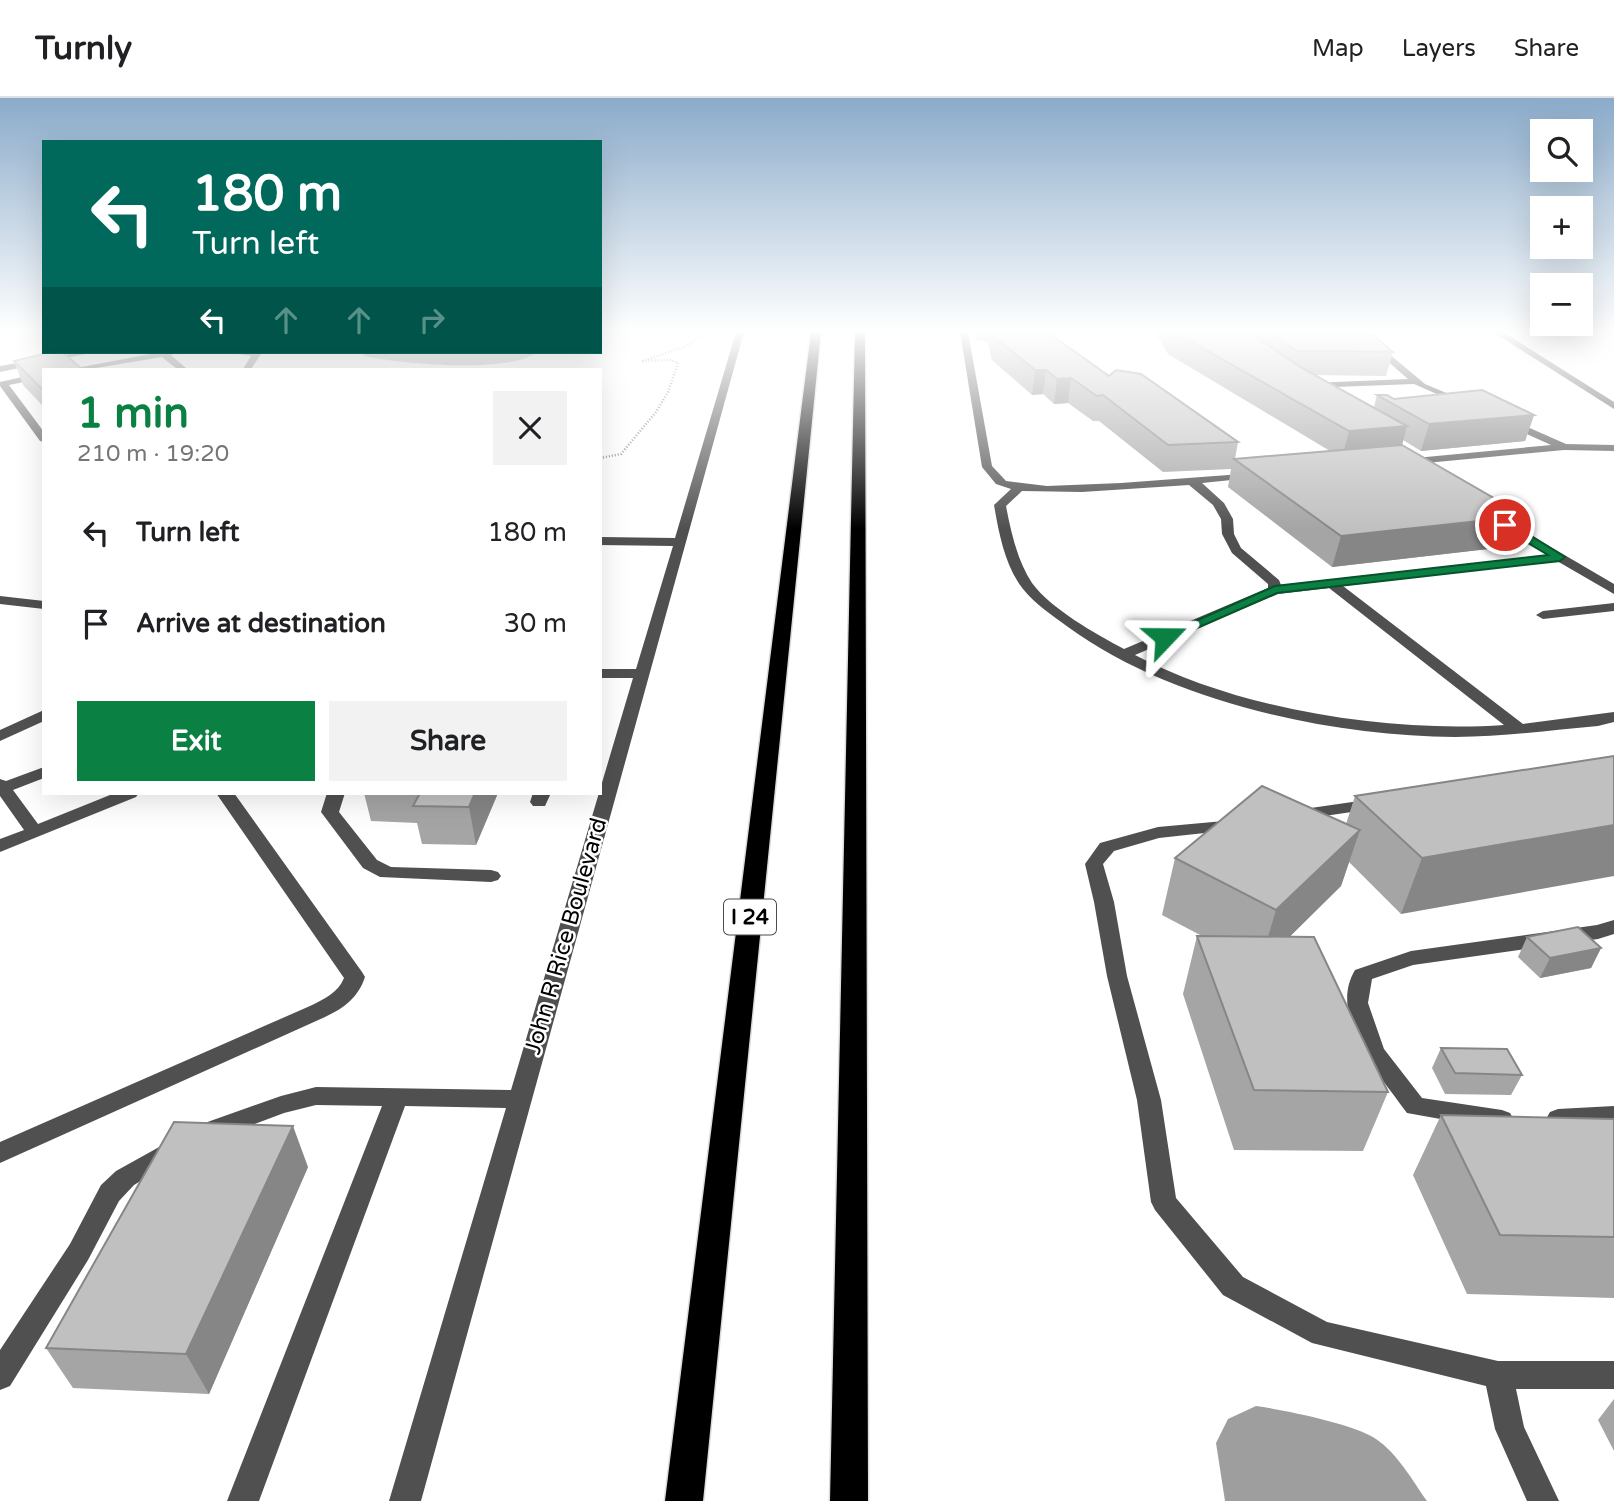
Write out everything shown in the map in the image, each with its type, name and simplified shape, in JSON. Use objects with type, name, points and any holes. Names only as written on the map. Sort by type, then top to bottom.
[{"type":"highway","name":"I 24","points":[[684,1501],[810,397]]},
{"type":"highway","points":[[849,1501],[859,397]]},
{"type":"street","points":[[13,397],[42,436]]},
{"type":"street","name":"John R Rice Boulevard","points":[[405,1501],[721,397]]},
{"type":"street","points":[[975,397],[987,467],[1001,483],[1019,488],[1065,489],[1266,474]]},
{"type":"street","points":[[1318,397],[1322,400]]},
{"type":"street","points":[[1453,397],[1481,410]]},
{"type":"street","points":[[1493,415],[1564,447]]},
{"type":"street","points":[[1401,447],[1421,466]]},
{"type":"street","points":[[1396,462],[1421,466],[1564,447],[1614,448]]},
{"type":"street","points":[[1192,481],[1218,503],[1227,519],[1228,534],[1236,550],[1274,583],[1275,590]]},
{"type":"street","points":[[1019,488],[1000,505],[1006,541],[1028,587],[1074,627],[1145,667],[1268,708],[1375,726],[1454,732],[1598,721],[1614,717]]},
{"type":"street","points":[[1483,512],[1614,590]]},
{"type":"street","points":[[602,541],[678,548]]},
{"type":"street","points":[[602,550],[678,548]]},
{"type":"street","points":[[1123,654],[1275,590],[1560,557]]},
{"type":"street","points":[[1332,584],[1517,727]]},
{"type":"street","points":[[0,600],[42,605]]},
{"type":"street","points":[[1543,615],[1614,607]]},
{"type":"street","points":[[602,673],[640,674]]},
{"type":"street","points":[[0,736],[42,716]]},
{"type":"street","points":[[35,832],[1,787],[42,773]]},
{"type":"street","points":[[0,846],[125,795]]},
{"type":"street","points":[[0,1153],[301,1019],[338,1001],[352,990],[355,978],[226,795]]},
{"type":"street","points":[[335,795],[330,812],[370,864],[387,873],[491,876]]},
{"type":"street","points":[[1276,819],[1389,802]]},
{"type":"street","points":[[1253,823],[1158,833],[1107,847],[1094,864],[1104,902],[1117,976],[1149,1100],[1164,1202],[1233,1286],[1322,1334],[1498,1376],[1614,1375]]},
{"type":"street","points":[[1614,927],[1411,958],[1362,975],[1356,1003],[1374,1052],[1415,1106],[1506,1121],[1614,1115]]},
{"type":"street","points":[[0,1376],[79,1252],[110,1193],[125,1178],[193,1137],[281,1105],[316,1096],[519,1099]]},
{"type":"street","points":[[243,1501],[397,1097]]},
{"type":"street","points":[[1498,1376],[1510,1429],[1544,1501]]},
{"type":"path","points":[[602,458],[621,454],[656,412],[664,397]]},
{"type":"shaded area","points":[[1256,1406],[1300,1414],[1366,1433],[1384,1445],[1398,1460],[1427,1501],[1225,1501],[1216,1443],[1228,1419]]},
{"type":"building","points":[[1106,397],[1174,397],[1238,442],[1168,445]]},
{"type":"building","points":[[1290,397],[1355,397],[1407,426],[1349,431]]},
{"type":"building","points":[[1381,397],[1498,397],[1534,415],[1429,424]]},
{"type":"building","points":[[1402,445],[1525,516],[1341,536],[1234,459]]},
{"type":"building","points":[[1614,756],[1614,825],[1422,858],[1355,796]]},
{"type":"building","points":[[1262,786],[1360,830],[1276,910],[1175,858]]},
{"type":"building","points":[[419,795],[474,795],[469,807],[413,806]]},
{"type":"building","points":[[1578,927],[1601,948],[1550,958],[1527,937]]},
{"type":"building","points":[[1197,936],[1314,937],[1388,1092],[1254,1090]]},
{"type":"building","points":[[1441,1048],[1507,1049],[1522,1075],[1455,1073]]},
{"type":"building","points":[[1441,1115],[1614,1119],[1614,1237],[1500,1235]]},
{"type":"building","points":[[174,1122],[293,1126],[186,1354],[46,1348]]},
{"type":"route","points":[[1165,637],[1275,590],[1560,557],[1505,525]]}]
